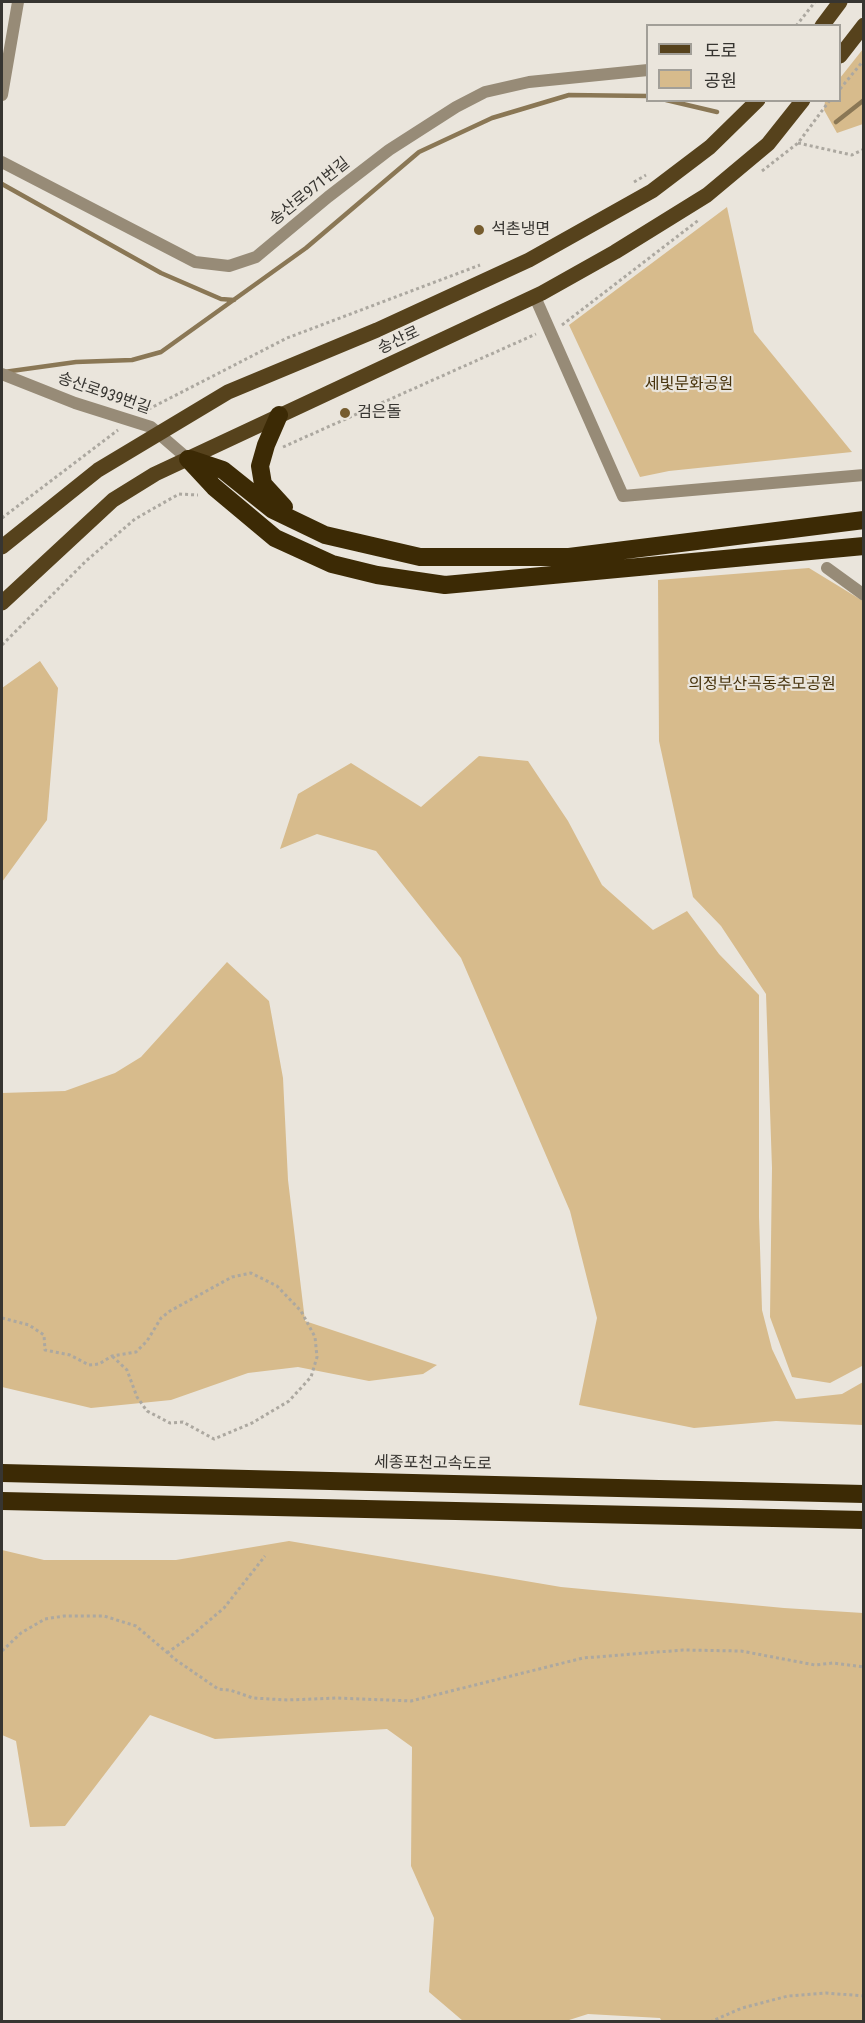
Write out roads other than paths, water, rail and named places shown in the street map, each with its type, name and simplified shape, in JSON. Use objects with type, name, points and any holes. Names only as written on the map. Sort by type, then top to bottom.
[{"type":"highway","points":[[279,415],[260,466],[263,484],[283,506],[317,531]]},
{"type":"highway","points":[[188,459],[211,484],[275,538],[332,564],[377,575],[445,585],[864,546]]},
{"type":"highway","points":[[188,459],[223,470],[273,510],[317,531],[420,558],[569,557],[864,520]]},
{"type":"highway","name":"세종포천고속도로","points":[[2,1473],[864,1494]]},
{"type":"highway","points":[[811,1493],[864,1486]]},
{"type":"highway","points":[[2,1501],[864,1520]]},
{"type":"main road","points":[[824,24],[840,2]]},
{"type":"main road","points":[[841,55],[864,25]]},
{"type":"main road","name":"송산로","points":[[2,548],[98,470],[228,392],[377,330],[539,254],[652,191],[710,147],[753,102]]},
{"type":"main road","name":"송산로","points":[[2,603],[113,500],[155,474],[534,297],[615,252],[707,195],[768,144],[801,102]]},
{"type":"street","points":[[2,95],[18,2]]},
{"type":"street","name":"송산로971번길","points":[[2,162],[195,262],[230,266],[256,257],[328,196],[389,150],[456,107],[485,92],[529,82],[646,70]]},
{"type":"street","points":[[534,297],[623,496],[864,475]]},
{"type":"street","name":"송산로939번길","points":[[2,374],[58,396],[151,427],[188,459]]},
{"type":"street","points":[[827,568],[864,594]]},
{"type":"waterway","points":[[4,372],[76,362],[132,360],[161,352],[306,248],[419,152],[492,118],[569,95],[646,96]]},
{"type":"waterway","points":[[836,122],[864,100]]},
{"type":"waterway","points":[[674,102],[717,112]]},
{"type":"waterway","points":[[2,184],[161,273],[221,299],[234,300]]},
{"type":"place","name":"석촌냉면","points":[[479,230]]},
{"type":"place","name":"검은돌","points":[[345,413]]},
{"type":"park label","name":"세빛문화공원","points":[[689,385]]},
{"type":"park label","name":"의정부산곡동추모공원","points":[[762,685]]}]
